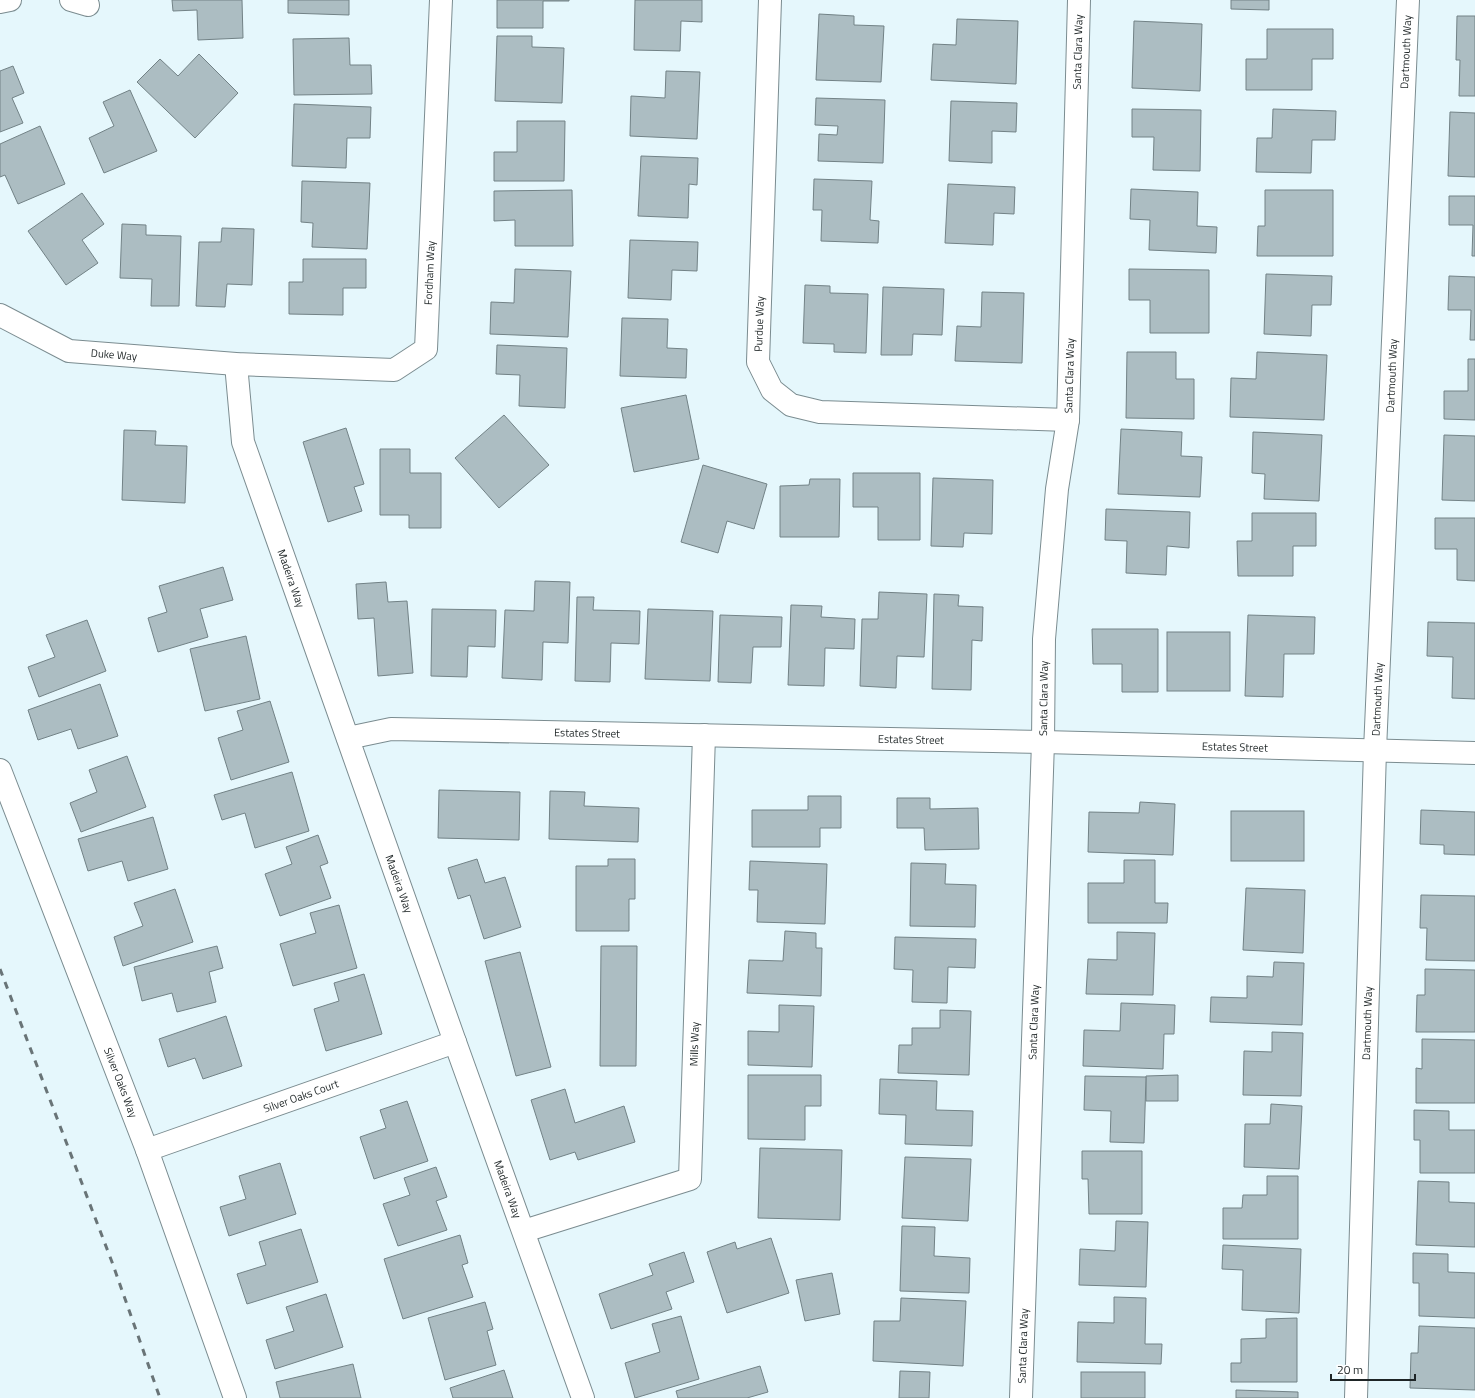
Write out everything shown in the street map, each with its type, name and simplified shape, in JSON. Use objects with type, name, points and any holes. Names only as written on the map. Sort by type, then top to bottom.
[{"type":"street","points":[[0,2],[10,0]]},
{"type":"street","name":"Fordham Way","points":[[236,364],[394,370],[426,349],[440,0]]},
{"type":"street","name":"Purdue Way","points":[[770,0],[758,362],[772,390],[791,405],[820,412],[1068,420]]},
{"type":"street","name":"Santa Clara Way","points":[[1021,1398],[1043,742],[1044,639],[1057,489],[1068,420],[1080,0]]},
{"type":"street","name":"Dartmouth Way","points":[[1356,1398],[1375,750],[1408,0]]},
{"type":"street","name":"Duke Way","points":[[0,315],[69,351],[236,364]]},
{"type":"street","name":"Madeira Way","points":[[236,364],[242,442],[583,1398]]},
{"type":"street","name":"Estates Street","points":[[348,738],[391,729],[1043,742],[1475,753]]},
{"type":"street","name":"Mills Way","points":[[524,1231],[690,1179],[704,735]]},
{"type":"street","name":"Silver Oaks Way","points":[[0,770],[147,1150],[235,1398]]},
{"type":"street","name":"Silver Oaks Court","points":[[147,1150],[455,1042]]},
{"type":"building","points":[[172,0],[242,0],[243,38],[198,40],[197,10],[173,11]]},
{"type":"building","points":[[288,0],[349,0],[349,15],[288,13]]},
{"type":"building","points":[[497,0],[569,1],[543,1],[543,28],[497,28]]},
{"type":"building","points":[[635,0],[702,0],[702,22],[681,21],[680,51],[634,50]]},
{"type":"building","points":[[1231,0],[1269,0],[1269,10],[1231,9]]},
{"type":"building","points":[[819,14],[854,16],[854,25],[884,26],[881,82],[816,80]]},
{"type":"building","points":[[1457,16],[1475,16],[1475,96],[1459,96],[1460,60],[1456,60]]},
{"type":"building","points":[[957,19],[1018,21],[1016,84],[931,80],[933,44],[956,45]]},
{"type":"building","points":[[1134,21],[1202,24],[1200,91],[1132,88]]},
{"type":"building","points":[[1267,29],[1333,29],[1333,59],[1312,59],[1312,90],[1246,90],[1246,59],[1267,59]]},
{"type":"building","points":[[497,36],[532,36],[532,47],[564,48],[562,103],[495,101]]},
{"type":"building","points":[[349,38],[350,65],[371,65],[372,94],[294,95],[293,39]]},
{"type":"building","points":[[199,54],[238,93],[195,138],[137,82],[160,59],[178,76]]},
{"type":"building","points":[[13,66],[24,93],[12,98],[23,123],[0,132],[0,71]]},
{"type":"building","points":[[666,71],[700,72],[697,139],[630,136],[631,96],[665,98]]},
{"type":"building","points":[[130,90],[157,151],[104,173],[89,138],[114,126],[103,102]]},
{"type":"building","points":[[816,98],[885,100],[883,163],[818,161],[819,134],[837,135],[838,126],[815,125]]},
{"type":"building","points":[[951,101],[1017,103],[1016,132],[992,131],[992,163],[949,161]]},
{"type":"building","points":[[294,104],[371,107],[370,138],[347,138],[346,168],[292,166]]},
{"type":"building","points":[[1132,109],[1201,110],[1200,171],[1153,170],[1154,137],[1132,137]]},
{"type":"building","points":[[1273,109],[1336,111],[1335,140],[1312,140],[1311,173],[1256,172],[1257,138],[1272,138]]},
{"type":"building","points":[[1450,112],[1475,113],[1475,177],[1448,176]]},
{"type":"building","points":[[517,121],[565,121],[564,181],[494,181],[494,152],[517,152]]},
{"type":"building","points":[[40,126],[65,184],[18,204],[5,175],[0,177],[0,144]]},
{"type":"building","points":[[641,156],[698,158],[697,185],[689,184],[688,218],[638,216]]},
{"type":"building","points":[[814,179],[872,181],[870,220],[879,221],[878,243],[821,241],[822,210],[813,210]]},
{"type":"building","points":[[302,181],[370,183],[367,249],[312,247],[313,223],[301,222]]},
{"type":"building","points":[[948,184],[1015,187],[1014,214],[994,213],[993,245],[945,243]]},
{"type":"building","points":[[1131,189],[1198,192],[1197,226],[1217,227],[1216,253],[1149,250],[1150,220],[1130,219]]},
{"type":"building","points":[[572,190],[573,246],[515,246],[515,220],[494,221],[494,191]]},
{"type":"building","points":[[1265,190],[1333,190],[1333,256],[1257,256],[1258,226],[1265,226]]},
{"type":"building","points":[[82,193],[104,224],[82,240],[98,263],[66,285],[28,231]]},
{"type":"building","points":[[1449,196],[1475,196],[1475,256],[1472,256],[1473,225],[1449,225]]},
{"type":"building","points":[[122,224],[146,225],[146,235],[181,236],[179,306],[151,306],[152,279],[120,278]]},
{"type":"building","points":[[222,228],[254,229],[252,285],[227,284],[225,307],[196,306],[199,242],[221,242]]},
{"type":"building","points":[[630,240],[698,242],[697,271],[672,270],[671,300],[628,298]]},
{"type":"building","points":[[303,259],[366,259],[366,288],[343,288],[343,315],[289,314],[289,282],[303,282]]},
{"type":"building","points":[[515,269],[571,271],[568,337],[490,334],[491,302],[514,303]]},
{"type":"building","points":[[1129,269],[1209,270],[1209,333],[1150,333],[1150,300],[1129,300]]},
{"type":"building","points":[[1266,274],[1332,276],[1331,305],[1312,305],[1311,336],[1264,334]]},
{"type":"building","points":[[1449,276],[1475,277],[1475,340],[1470,340],[1471,310],[1448,310]]},
{"type":"building","points":[[805,285],[830,286],[830,293],[868,294],[866,353],[834,352],[834,344],[803,343]]},
{"type":"building","points":[[883,287],[944,289],[942,335],[913,334],[912,355],[881,355]]},
{"type":"building","points":[[982,292],[1024,293],[1022,363],[955,361],[957,326],[981,327]]},
{"type":"building","points":[[622,318],[668,319],[667,348],[687,349],[686,378],[620,376]]},
{"type":"building","points":[[497,345],[567,348],[565,408],[519,406],[520,375],[496,374]]},
{"type":"building","points":[[1127,352],[1176,352],[1176,379],[1194,379],[1194,419],[1126,418]]},
{"type":"building","points":[[1257,352],[1327,355],[1324,420],[1230,417],[1231,378],[1256,379]]},
{"type":"building","points":[[1468,359],[1475,359],[1475,420],[1444,419],[1444,391],[1468,391]]},
{"type":"building","points":[[686,395],[699,459],[634,472],[621,408]]},
{"type":"building","points":[[504,415],[549,465],[499,508],[455,458]]},
{"type":"building","points":[[346,428],[364,484],[354,487],[362,511],[328,522],[303,442]]},
{"type":"building","points":[[1121,429],[1182,432],[1181,456],[1202,457],[1200,497],[1118,494]]},
{"type":"building","points":[[124,430],[156,431],[155,445],[187,446],[185,503],[122,500]]},
{"type":"building","points":[[1253,432],[1322,435],[1319,501],[1264,499],[1265,474],[1252,473]]},
{"type":"building","points":[[1444,435],[1475,436],[1475,501],[1442,500]]},
{"type":"building","points":[[380,449],[410,449],[410,473],[441,473],[441,528],[409,528],[409,515],[380,515]]},
{"type":"building","points":[[703,465],[767,484],[754,529],[727,521],[718,553],[681,542]]},
{"type":"building","points":[[853,473],[920,473],[920,540],[878,540],[878,507],[853,507]]},
{"type":"building","points":[[933,478],[993,480],[992,534],[964,533],[963,547],[931,546]]},
{"type":"building","points":[[810,479],[840,479],[839,537],[780,537],[780,486],[809,485]]},
{"type":"building","points":[[1106,509],[1190,512],[1189,548],[1167,546],[1166,575],[1126,573],[1127,541],[1105,540]]},
{"type":"building","points":[[1252,513],[1316,513],[1316,546],[1293,546],[1293,576],[1238,576],[1237,541],[1252,541]]},
{"type":"building","points":[[1435,518],[1475,518],[1475,581],[1457,580],[1457,549],[1435,549]]},
{"type":"building","points":[[223,567],[233,600],[200,609],[208,637],[158,652],[148,618],[167,612],[159,586]]},
{"type":"building","points":[[535,581],[570,582],[568,643],[543,642],[542,680],[502,678],[505,610],[534,611]]},
{"type":"building","points":[[386,582],[388,602],[407,601],[413,673],[378,676],[374,618],[358,619],[356,584]]},
{"type":"building","points":[[879,592],[927,594],[924,657],[897,656],[896,688],[860,686],[862,619],[878,619]]},
{"type":"building","points":[[934,594],[959,595],[958,606],[983,607],[982,641],[972,640],[971,690],[932,689]]},
{"type":"building","points":[[577,597],[594,597],[593,610],[640,611],[639,644],[611,643],[610,682],[575,681]]},
{"type":"building","points":[[791,605],[822,606],[821,617],[855,619],[854,649],[825,648],[824,686],[788,685]]},
{"type":"building","points":[[432,609],[496,610],[495,647],[468,646],[467,677],[431,676]]},
{"type":"building","points":[[648,609],[713,611],[710,681],[645,679]]},
{"type":"building","points":[[720,615],[782,617],[781,647],[753,647],[751,683],[718,682]]},
{"type":"building","points":[[1248,615],[1315,617],[1314,654],[1284,654],[1283,697],[1245,696]]},
{"type":"building","points":[[87,620],[106,671],[39,697],[28,667],[55,657],[46,635]]},
{"type":"building","points":[[1428,622],[1475,623],[1475,699],[1452,698],[1453,657],[1427,656]]},
{"type":"building","points":[[1092,629],[1158,629],[1158,692],[1122,692],[1122,664],[1093,664]]},
{"type":"building","points":[[1167,632],[1230,632],[1230,691],[1167,691]]},
{"type":"building","points":[[246,636],[260,699],[205,711],[190,649]]},
{"type":"building","points":[[100,684],[118,736],[78,749],[71,729],[38,740],[28,710]]},
{"type":"building","points":[[270,701],[289,762],[231,780],[218,738],[243,730],[237,711]]},
{"type":"building","points":[[127,756],[146,807],[81,832],[70,803],[97,792],[89,770]]},
{"type":"building","points":[[292,772],[309,831],[255,848],[245,813],[222,820],[214,795]]},
{"type":"building","points":[[439,790],[520,792],[519,840],[438,838]]},
{"type":"building","points":[[550,791],[585,792],[584,806],[639,808],[638,842],[549,839]]},
{"type":"building","points":[[808,796],[841,796],[841,828],[820,828],[820,847],[752,847],[752,810],[808,810]]},
{"type":"building","points":[[897,798],[930,798],[930,809],[978,808],[979,849],[925,850],[924,828],[897,828]]},
{"type":"building","points":[[1140,802],[1175,804],[1173,855],[1088,852],[1089,812],[1139,813]]},
{"type":"building","points":[[1421,810],[1475,812],[1475,855],[1444,854],[1444,845],[1420,844]]},
{"type":"building","points":[[1231,811],[1304,811],[1304,861],[1231,861]]},
{"type":"building","points":[[153,817],[168,869],[128,881],[122,861],[88,871],[78,839]]},
{"type":"building","points":[[318,835],[328,863],[320,866],[331,898],[280,916],[265,874],[292,864],[286,847]]},
{"type":"building","points":[[477,859],[485,883],[505,877],[521,927],[484,939],[470,895],[458,899],[448,868]]},
{"type":"building","points":[[608,859],[635,859],[635,899],[629,899],[629,931],[576,931],[576,866],[608,866]]},
{"type":"building","points":[[1124,860],[1155,860],[1155,903],[1168,903],[1167,923],[1088,923],[1088,883],[1124,883]]},
{"type":"building","points":[[750,861],[827,864],[825,924],[757,922],[758,890],[749,890]]},
{"type":"building","points":[[911,863],[946,864],[945,884],[976,885],[975,927],[910,926]]},
{"type":"building","points":[[1246,888],[1305,890],[1303,953],[1243,950]]},
{"type":"building","points":[[175,889],[193,942],[123,966],[114,937],[143,926],[134,903]]},
{"type":"building","points":[[1421,895],[1475,896],[1475,961],[1426,960],[1427,928],[1420,928]]},
{"type":"building","points":[[339,905],[357,968],[293,986],[280,944],[316,933],[310,913]]},
{"type":"building","points":[[785,931],[816,933],[816,948],[822,948],[821,996],[747,993],[749,960],[783,961]]},
{"type":"building","points":[[1117,932],[1155,933],[1153,995],[1086,994],[1088,959],[1117,960]]},
{"type":"building","points":[[895,937],[976,939],[975,968],[948,967],[947,1003],[912,1002],[913,970],[894,969]]},
{"type":"building","points":[[217,946],[223,968],[209,972],[216,1002],[177,1012],[172,993],[142,1001],[134,967]]},
{"type":"building","points":[[601,946],[637,946],[636,1066],[600,1066]]},
{"type":"building","points":[[520,952],[551,1067],[516,1076],[485,961]]},
{"type":"building","points":[[1274,962],[1304,963],[1302,1025],[1210,1022],[1211,997],[1247,998],[1247,976],[1273,977]]},
{"type":"building","points":[[1425,969],[1475,970],[1475,1032],[1416,1032],[1417,995],[1425,995]]},
{"type":"building","points":[[364,974],[382,1034],[326,1051],[314,1009],[339,1001],[334,983]]},
{"type":"building","points":[[1121,1003],[1175,1005],[1174,1034],[1164,1034],[1163,1069],[1083,1066],[1084,1030],[1120,1031]]},
{"type":"building","points":[[779,1005],[814,1006],[812,1067],[748,1065],[748,1031],[779,1032]]},
{"type":"building","points":[[940,1010],[971,1011],[969,1075],[898,1073],[899,1045],[912,1045],[912,1028],[940,1028]]},
{"type":"building","points":[[226,1016],[242,1066],[203,1079],[195,1058],[168,1067],[159,1039]]},
{"type":"building","points":[[1272,1032],[1303,1033],[1301,1096],[1243,1095],[1244,1051],[1272,1052]]},
{"type":"building","points":[[1422,1039],[1475,1040],[1475,1103],[1416,1103],[1416,1068],[1422,1069]]},
{"type":"building","points":[[748,1075],[821,1075],[821,1106],[805,1106],[805,1140],[748,1139]]},
{"type":"building","points":[[1178,1075],[1178,1101],[1146,1101],[1146,1076]]},
{"type":"building","points":[[1085,1076],[1146,1077],[1144,1143],[1110,1142],[1111,1111],[1084,1110]]},
{"type":"building","points":[[880,1079],[937,1081],[936,1110],[973,1111],[972,1146],[905,1144],[906,1115],[879,1114]]},
{"type":"building","points":[[565,1089],[575,1123],[624,1106],[635,1142],[578,1160],[575,1152],[550,1160],[531,1100]]},
{"type":"building","points":[[407,1101],[428,1161],[374,1179],[360,1137],[386,1128],[380,1110]]},
{"type":"building","points":[[1271,1104],[1302,1106],[1299,1169],[1244,1167],[1245,1124],[1270,1124]]},
{"type":"building","points":[[1414,1110],[1449,1111],[1449,1130],[1475,1130],[1475,1173],[1420,1173],[1420,1140],[1414,1140]]},
{"type":"building","points":[[760,1148],[842,1150],[840,1220],[758,1218]]},
{"type":"building","points":[[1082,1151],[1142,1151],[1142,1214],[1089,1214],[1088,1179],[1082,1179]]},
{"type":"building","points":[[905,1157],[971,1159],[968,1221],[902,1218]]},
{"type":"building","points":[[280,1163],[296,1214],[229,1236],[220,1207],[246,1199],[239,1176]]},
{"type":"building","points":[[436,1167],[447,1197],[436,1201],[447,1230],[398,1246],[383,1204],[410,1195],[404,1178]]},
{"type":"building","points":[[1267,1176],[1298,1176],[1298,1239],[1223,1239],[1223,1208],[1242,1208],[1243,1195],[1267,1195]]},
{"type":"building","points":[[1418,1181],[1449,1182],[1449,1202],[1475,1203],[1475,1247],[1416,1245]]},
{"type":"building","points":[[1116,1221],[1148,1222],[1146,1287],[1079,1285],[1080,1249],[1115,1251]]},
{"type":"building","points":[[902,1226],[935,1227],[934,1256],[970,1258],[969,1293],[900,1291]]},
{"type":"building","points":[[301,1229],[318,1282],[247,1304],[237,1274],[266,1265],[259,1242]]},
{"type":"building","points":[[460,1235],[468,1263],[462,1265],[473,1297],[403,1319],[384,1259]]},
{"type":"building","points":[[771,1238],[789,1293],[727,1313],[707,1252],[735,1242],[737,1249]]},
{"type":"building","points":[[1223,1245],[1301,1249],[1299,1313],[1242,1310],[1243,1270],[1222,1269]]},
{"type":"building","points":[[684,1252],[694,1282],[666,1292],[672,1309],[611,1329],[599,1294],[653,1275],[649,1264]]},
{"type":"building","points":[[1413,1253],[1448,1254],[1448,1272],[1475,1273],[1475,1318],[1419,1316],[1419,1283],[1413,1283]]},
{"type":"building","points":[[832,1273],[840,1314],[805,1321],[796,1280]]},
{"type":"building","points":[[326,1294],[343,1347],[275,1369],[266,1340],[294,1331],[286,1307]]},
{"type":"building","points":[[1114,1297],[1146,1298],[1145,1344],[1162,1344],[1161,1364],[1077,1362],[1078,1322],[1114,1323]]},
{"type":"building","points":[[901,1298],[966,1301],[963,1366],[873,1361],[874,1321],[900,1321]]},
{"type":"building","points":[[485,1302],[493,1329],[487,1331],[496,1365],[445,1380],[428,1318]]},
{"type":"building","points":[[681,1316],[699,1379],[635,1398],[625,1363],[660,1352],[652,1324]]},
{"type":"building","points":[[1297,1318],[1297,1382],[1231,1382],[1231,1363],[1241,1363],[1241,1339],[1266,1338],[1266,1319]]},
{"type":"building","points":[[1419,1326],[1475,1328],[1475,1390],[1410,1388],[1411,1353],[1418,1353]]},
{"type":"building","points":[[353,1364],[361,1398],[280,1398],[276,1382]]},
{"type":"building","points":[[760,1366],[768,1392],[747,1398],[678,1398],[676,1391]]},
{"type":"building","points":[[504,1370],[513,1398],[453,1398],[450,1388]]},
{"type":"building","points":[[900,1371],[930,1372],[929,1398],[899,1398]]},
{"type":"building","points":[[1081,1372],[1145,1372],[1145,1398],[1081,1398]]},
{"type":"building","points":[[1236,1390],[1298,1392],[1298,1398],[1236,1398]]},
{"type":"railway","points":[[0,969],[112,1262],[160,1398]]}]
